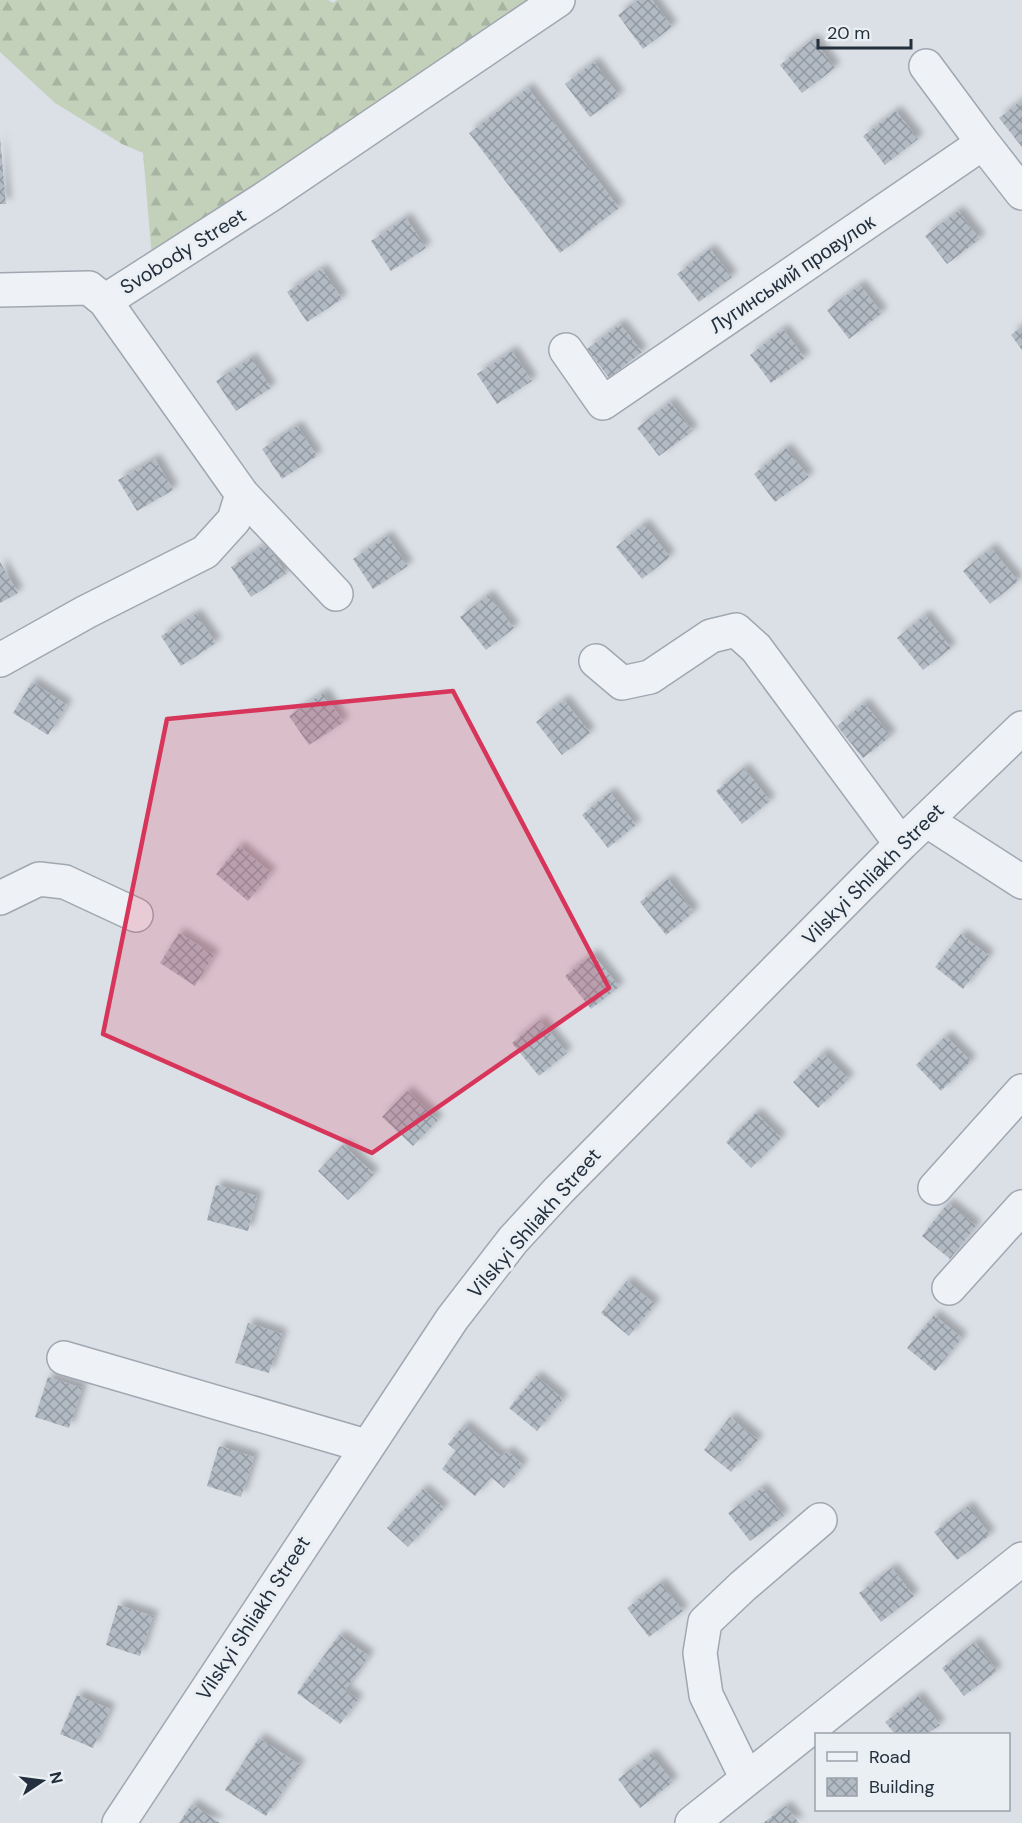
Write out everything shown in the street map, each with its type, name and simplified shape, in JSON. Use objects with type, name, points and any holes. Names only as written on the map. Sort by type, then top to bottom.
[{"type":"street","name":"Svobody Street","points":[[336,594],[242,494],[105,301],[270,195],[558,0]]},
{"type":"street","points":[[926,66],[1022,193]]},
{"type":"street","name":"Лугинський провулок","points":[[566,350],[603,403],[983,144]]},
{"type":"street","points":[[0,290],[89,288],[105,301]]},
{"type":"street","points":[[0,660],[86,612],[205,552],[234,520],[242,494]]},
{"type":"street","points":[[596,661],[622,683],[650,677],[711,636],[736,630],[756,648],[902,844]]},
{"type":"street","name":"Vilskyi Shliakh Street","points":[[119,1823],[452,1319],[528,1223],[902,844],[1022,728]]},
{"type":"street","points":[[926,820],[1022,882]]},
{"type":"street","points":[[0,898],[39,879],[65,882],[136,915]]},
{"type":"street","points":[[935,1188],[1022,1091]]},
{"type":"street","points":[[949,1288],[1022,1207]]},
{"type":"street","points":[[64,1358],[366,1446]]},
{"type":"street","points":[[747,1779],[706,1695],[700,1653],[705,1622],[820,1520]]},
{"type":"street","points":[[692,1823],[1022,1559]]},
{"type":"highlighted area","points":[[453,691],[609,988],[372,1153],[103,1034],[167,719]]},
{"type":"green space","points":[[0,0],[328,0],[333,3],[337,0],[558,0],[153,270],[143,153],[122,144],[55,103],[0,52]]},
{"type":"building","points":[[638,0],[652,0],[672,27],[643,49],[618,15]]},
{"type":"building","points":[[813,39],[835,68],[802,93],[780,65]]},
{"type":"building","points":[[594,62],[619,96],[590,117],[565,84]]},
{"type":"building","points":[[528,88],[619,208],[560,253],[469,133]]},
{"type":"building","points":[[1022,100],[1022,147],[999,118]]},
{"type":"building","points":[[896,111],[918,139],[885,165],[863,136]]},
{"type":"building","points":[[0,137],[6,204],[0,204]]},
{"type":"building","points":[[958,211],[980,239],[947,264],[925,236]]},
{"type":"building","points":[[406,218],[426,248],[391,271],[371,241]]},
{"type":"building","points":[[710,249],[732,277],[699,302],[677,274]]},
{"type":"building","points":[[322,269],[342,299],[307,322],[287,292]]},
{"type":"building","points":[[860,285],[882,313],[849,339],[827,310]]},
{"type":"building","points":[[620,324],[642,352],[609,378],[587,349]]},
{"type":"building","points":[[1022,326],[1022,350],[1011,335]]},
{"type":"building","points":[[783,329],[805,358],[771,383],[750,355]]},
{"type":"building","points":[[512,351],[532,381],[497,404],[477,374]]},
{"type":"building","points":[[251,358],[271,388],[236,411],[216,381]]},
{"type":"building","points":[[670,402],[693,431],[659,456],[637,428]]},
{"type":"building","points":[[297,426],[317,456],[282,479],[262,449]]},
{"type":"building","points":[[786,448],[809,477],[775,502],[754,474]]},
{"type":"building","points":[[155,459],[173,490],[137,511],[118,480]]},
{"type":"building","points":[[644,524],[670,557],[642,579],[616,547]]},
{"type":"building","points":[[387,536],[408,566],[373,589],[353,559]]},
{"type":"building","points":[[266,544],[286,574],[251,597],[231,567]]},
{"type":"building","points":[[991,548],[1018,581],[990,604],[963,571]]},
{"type":"building","points":[[0,562],[18,593],[0,603]]},
{"type":"building","points":[[488,595],[514,628],[486,650],[460,617]]},
{"type":"building","points":[[196,614],[216,643],[181,666],[161,636]]},
{"type":"building","points":[[925,615],[951,648],[923,670],[897,638]]},
{"type":"building","points":[[32,682],[67,705],[48,735],[13,713]]},
{"type":"building","points":[[323,693],[344,722],[309,745],[289,716]]},
{"type":"building","points":[[564,700],[590,733],[562,755],[536,722]]},
{"type":"building","points":[[864,703],[891,736],[863,758],[837,726]]},
{"type":"building","points":[[744,768],[770,801],[742,824],[716,791]]},
{"type":"building","points":[[610,792],[636,825],[608,848],[582,815]]},
{"type":"building","points":[[239,846],[271,873],[248,901],[216,874]]},
{"type":"building","points":[[668,879],[694,912],[666,935],[640,902]]},
{"type":"building","points":[[179,933],[214,955],[195,986],[160,963]]},
{"type":"building","points":[[961,934],[989,956],[963,989],[935,967]]},
{"type":"building","points":[[593,954],[619,987],[591,1009],[565,976]]},
{"type":"building","points":[[540,1020],[567,1053],[539,1076],[512,1043]]},
{"type":"building","points":[[946,1036],[971,1061],[941,1091],[916,1065]]},
{"type":"building","points":[[823,1053],[849,1079],[818,1108],[793,1082]]},
{"type":"building","points":[[407,1091],[438,1120],[413,1146],[382,1117]]},
{"type":"building","points":[[756,1113],[781,1138],[751,1168],[726,1142]]},
{"type":"building","points":[[343,1145],[374,1174],[348,1200],[318,1171]]},
{"type":"building","points":[[216,1185],[257,1196],[248,1231],[207,1220]]},
{"type":"building","points":[[948,1203],[976,1226],[950,1259],[922,1236]]},
{"type":"building","points":[[627,1281],[655,1304],[629,1336],[601,1313]]},
{"type":"building","points":[[934,1315],[962,1338],[935,1371],[907,1348]]},
{"type":"building","points":[[248,1323],[282,1334],[269,1373],[235,1363]]},
{"type":"building","points":[[536,1376],[563,1399],[537,1431],[509,1408]]},
{"type":"building","points":[[48,1377],[82,1388],[69,1428],[35,1417]]},
{"type":"building","points":[[730,1417],[758,1440],[731,1472],[704,1450]]},
{"type":"building","points":[[464,1425],[502,1457],[507,1451],[523,1465],[504,1488],[491,1477],[475,1496],[442,1469],[456,1451],[448,1444]]},
{"type":"building","points":[[219,1446],[254,1457],[241,1497],[207,1486]]},
{"type":"building","points":[[762,1488],[784,1516],[750,1541],[728,1513]]},
{"type":"building","points":[[423,1489],[444,1508],[408,1547],[387,1528]]},
{"type":"building","points":[[968,1506],[990,1535],[957,1560],[934,1532]]},
{"type":"building","points":[[892,1568],[914,1596],[881,1622],[859,1593]]},
{"type":"building","points":[[661,1583],[683,1611],[649,1637],[627,1608]]},
{"type":"building","points":[[118,1605],[153,1616],[140,1656],[106,1645]]},
{"type":"building","points":[[339,1635],[369,1656],[345,1690],[358,1700],[340,1724],[297,1693]]},
{"type":"building","points":[[975,1642],[997,1671],[964,1696],[942,1668]]},
{"type":"building","points":[[77,1695],[110,1709],[93,1748],[60,1734]]},
{"type":"building","points":[[918,1696],[940,1725],[928,1733],[894,1733],[885,1722]]},
{"type":"building","points":[[259,1738],[300,1765],[266,1816],[225,1790]]},
{"type":"building","points":[[651,1754],[673,1782],[640,1808],[618,1779]]},
{"type":"building","points":[[192,1804],[220,1823],[179,1823]]},
{"type":"building","points":[[786,1806],[799,1823],[763,1823]]}]
